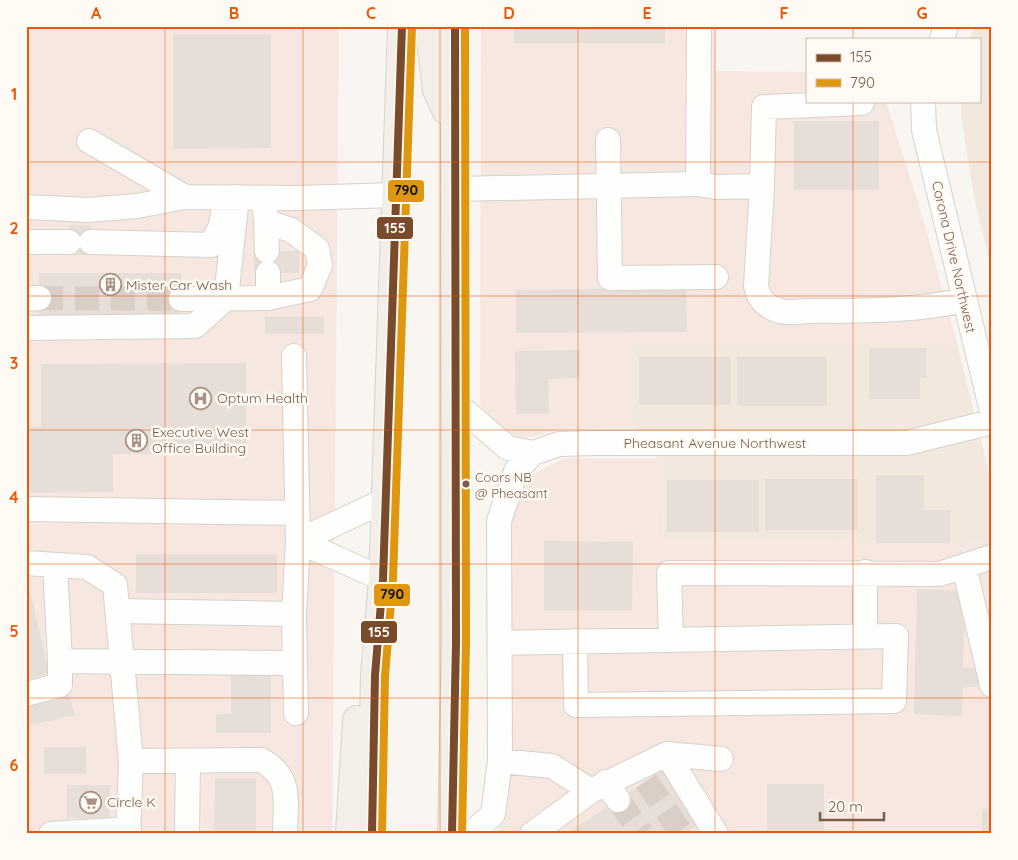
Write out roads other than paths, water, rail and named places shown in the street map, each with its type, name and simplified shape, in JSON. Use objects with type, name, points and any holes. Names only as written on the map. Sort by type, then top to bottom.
[{"type":"main road","points":[[372,834],[375,674],[383,579],[402,26]]},
{"type":"main road","points":[[429,26],[437,90],[455,132]]},
{"type":"main road","points":[[452,834],[456,642],[454,402],[455,26]]},
{"type":"main road","points":[[350,834],[356,724],[360,705],[375,674]]},
{"type":"street","points":[[698,184],[699,26]]},
{"type":"street","points":[[942,38],[946,26]]},
{"type":"street","name":"Corona Drive Northwest","points":[[924,102],[924,130],[992,412]]},
{"type":"street","points":[[862,103],[764,107],[762,186],[756,286],[758,295],[764,304],[779,311],[837,312],[934,306],[965,300]]},
{"type":"street","points":[[88,140],[186,197]]},
{"type":"street","points":[[608,140],[610,278],[716,276]]},
{"type":"street","points":[[455,189],[698,184],[716,187],[762,186]]},
{"type":"street","points":[[26,207],[88,210],[137,206],[186,197],[264,198],[397,195]]},
{"type":"street","points":[[26,242],[211,245],[220,228],[231,197]]},
{"type":"street","points":[[26,328],[195,326],[226,298],[231,197]]},
{"type":"street","points":[[264,198],[268,298]]},
{"type":"street","points":[[180,299],[268,298],[310,289],[320,265],[317,249],[290,230],[266,222]]},
{"type":"street","points":[[294,356],[298,541],[294,614],[296,713]]},
{"type":"street","points":[[454,402],[508,448],[533,453]]},
{"type":"street","name":"Pheasant Avenue Northwest","points":[[533,453],[559,444],[906,442],[992,422]]},
{"type":"street","points":[[471,834],[493,814],[500,761],[499,521],[516,471],[533,453]]},
{"type":"street","points":[[298,541],[386,500]]},
{"type":"street","points":[[26,509],[297,513]]},
{"type":"street","points":[[298,541],[383,579]]},
{"type":"street","points":[[671,640],[669,573],[865,572],[939,574],[992,556]]},
{"type":"street","points":[[26,563],[86,567],[115,585],[131,761],[128,831],[50,834]]},
{"type":"street","points":[[26,694],[60,685],[55,565]]},
{"type":"street","points":[[964,566],[992,684]]},
{"type":"street","points":[[865,572],[865,636]]},
{"type":"street","points":[[117,611],[294,614]]},
{"type":"street","points":[[500,644],[575,641],[896,636],[894,701],[576,705],[575,641]]},
{"type":"street","points":[[60,661],[295,663]]},
{"type":"street","points":[[532,834],[555,827],[605,791],[642,774],[667,754],[721,759]]},
{"type":"street","points":[[667,754],[716,834]]},
{"type":"street","points":[[131,761],[261,760],[272,766],[285,782],[285,834]]},
{"type":"street","points":[[500,761],[552,766],[605,791]]},
{"type":"street","points":[[187,834],[188,762]]},
{"type":"tunnel","points":[[39,298],[181,299]]},
{"type":"tunnel","points":[[646,781],[682,834]]},
{"type":"tunnel","points":[[618,800],[642,834]]},
{"type":"place","name":"Mister Car Wash","points":[[110,285]]},
{"type":"place","name":"Optum Health","points":[[201,398]]},
{"type":"place","name":"Executive West Office Building","points":[[136,440]]},
{"type":"place","name":"Coors NB @ Pheasant","points":[[466,484]]},
{"type":"place","name":"Circle K","points":[[91,802]]}]
